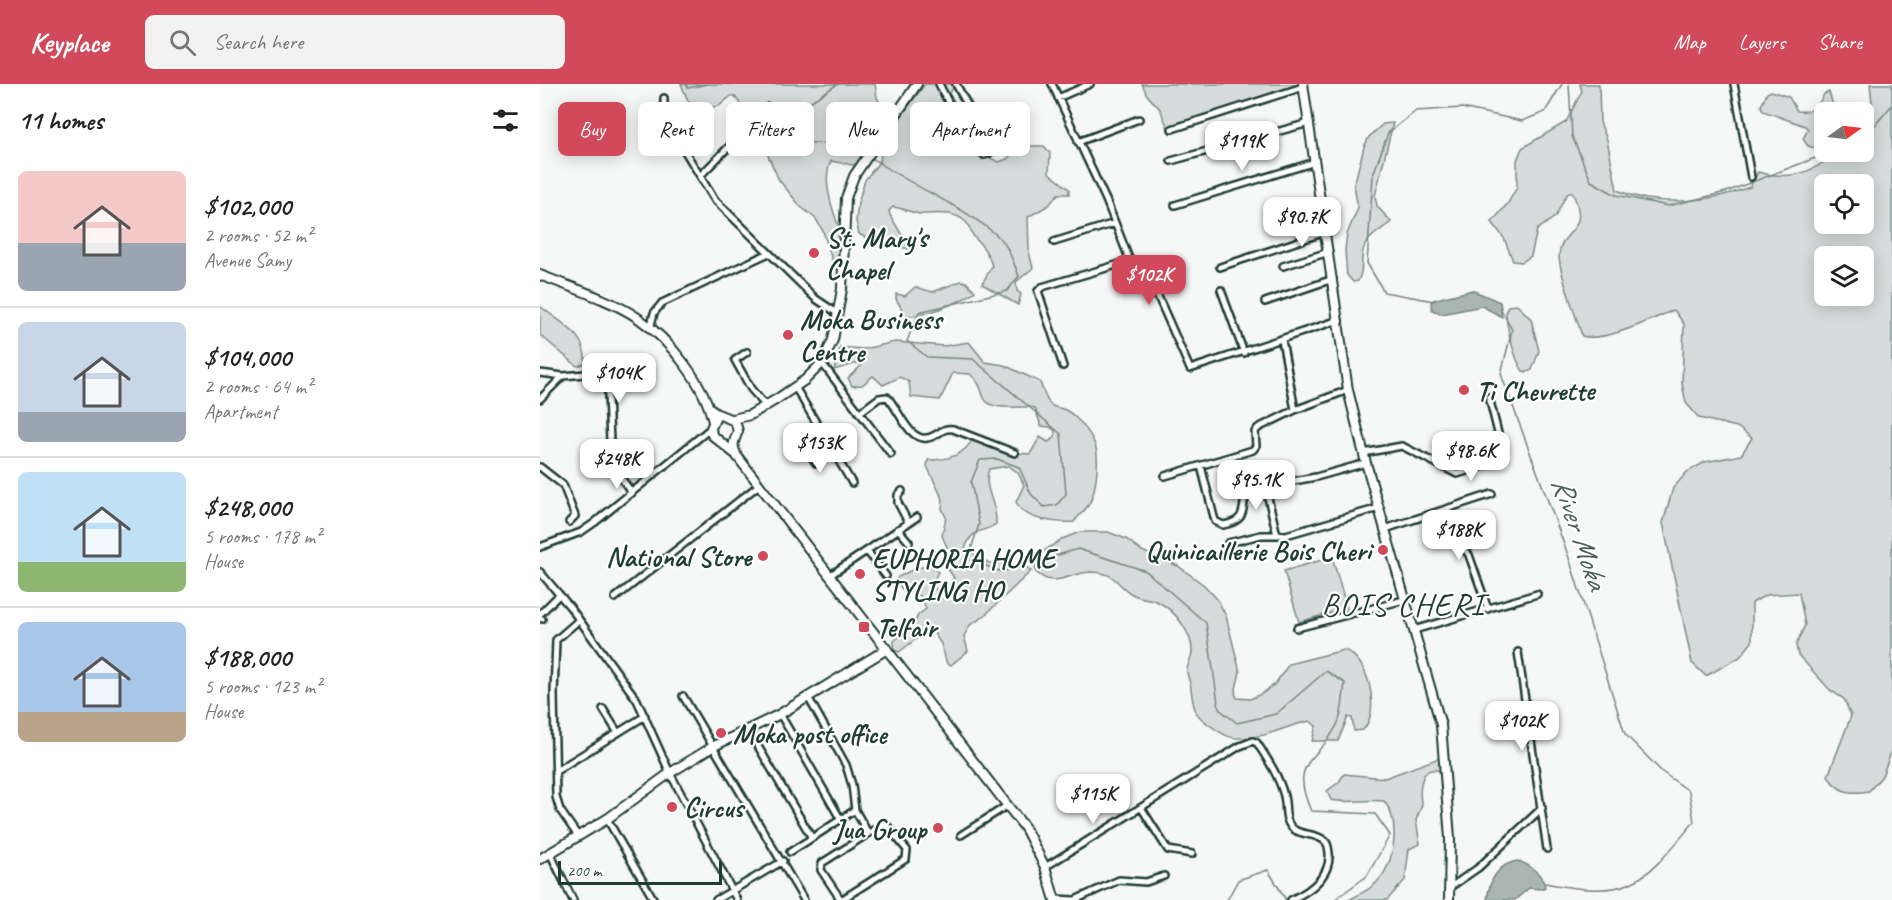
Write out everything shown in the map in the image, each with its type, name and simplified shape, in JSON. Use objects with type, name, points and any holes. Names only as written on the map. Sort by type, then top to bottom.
[{"type":"main road","points":[[737,456],[733,440],[738,427],[750,415],[795,387],[822,363],[833,340],[842,289],[846,198],[854,176],[917,84]]},
{"type":"main road","points":[[1303,86],[1348,390],[1378,508],[1441,725],[1450,838],[1449,900]]},
{"type":"main road","points":[[540,275],[636,316],[681,362],[709,407],[721,416],[733,419],[750,415]]},
{"type":"main road","points":[[709,407],[712,428],[720,442],[737,456],[1025,828],[1045,867],[1055,900]]},
{"type":"main road","points":[[712,428],[721,416]]},
{"type":"main road","points":[[733,419],[738,427]]},
{"type":"main road","points":[[720,442],[733,440]]},
{"type":"main road","points":[[540,859],[607,819],[670,773],[714,746],[780,714],[887,649]]},
{"type":"street","points":[[939,84],[948,102]]},
{"type":"street","points":[[956,84],[966,102]]},
{"type":"street","points":[[1052,84],[1130,261]]},
{"type":"street","points":[[1058,98],[1090,84]]},
{"type":"street","points":[[1734,84],[1751,177]]},
{"type":"street","points":[[1172,129],[1303,86]]},
{"type":"street","points":[[664,98],[664,117],[714,199],[818,299],[837,313]]},
{"type":"street","points":[[1078,142],[1139,118]]},
{"type":"street","points":[[1171,161],[1309,123]]},
{"type":"street","points":[[700,176],[726,150]]},
{"type":"street","points":[[1175,205],[1315,162]]},
{"type":"street","points":[[1053,242],[1115,223]]},
{"type":"street","points":[[1220,267],[1326,232]]},
{"type":"street","points":[[1282,266],[1329,252]]},
{"type":"street","points":[[650,329],[654,313],[662,303],[769,253]]},
{"type":"street","points":[[1064,366],[1038,291],[1042,287],[1130,261],[1139,261],[1144,265],[1190,369],[1339,320]]},
{"type":"street","points":[[1265,302],[1333,279]]},
{"type":"street","points":[[1221,290],[1244,353]]},
{"type":"street","points":[[1282,340],[1295,410]]},
{"type":"street","points":[[747,352],[735,360],[751,389],[766,406]]},
{"type":"street","points":[[822,363],[891,454]]},
{"type":"street","points":[[540,373],[562,376],[607,372],[611,464],[632,493]]},
{"type":"street","points":[[540,399],[562,376]]},
{"type":"street","points":[[795,387],[831,452],[852,483]]},
{"type":"street","points":[[1165,476],[1253,450],[1256,446],[1258,428],[1295,410],[1348,390]]},
{"type":"street","points":[[859,412],[879,398],[887,397],[904,422],[921,438],[926,438],[945,428],[953,429],[1015,453]]},
{"type":"street","points":[[1363,453],[1402,446],[1457,474],[1494,463],[1501,446],[1489,397]]},
{"type":"street","points":[[540,547],[581,532],[712,428]]},
{"type":"street","points":[[812,457],[816,463],[831,452]]},
{"type":"street","points":[[1201,466],[1211,510],[1218,524],[1232,524],[1244,511],[1246,491],[1265,485],[1317,477],[1366,463]]},
{"type":"street","points":[[540,467],[563,485],[575,516],[569,522]]},
{"type":"street","points":[[615,598],[759,485]]},
{"type":"street","points":[[1265,485],[1277,535]]},
{"type":"street","points":[[902,491],[898,495],[897,503],[908,522]]},
{"type":"street","points":[[1385,529],[1492,494]]},
{"type":"street","points":[[1228,543],[1261,535],[1277,535],[1317,527],[1378,508]]},
{"type":"street","points":[[1446,509],[1458,540],[1469,555],[1488,609]]},
{"type":"street","points":[[829,576],[917,517]]},
{"type":"street","points":[[898,529],[909,542]]},
{"type":"street","points":[[867,551],[886,576]]},
{"type":"street","points":[[540,572],[579,620],[637,700],[670,773],[737,900]]},
{"type":"street","points":[[1414,630],[1537,594]]},
{"type":"street","points":[[540,617],[558,596]]},
{"type":"street","points":[[1297,628],[1404,600]]},
{"type":"street","points":[[578,836],[557,802],[555,646],[560,635],[579,620]]},
{"type":"street","points":[[1518,652],[1547,849]]},
{"type":"street","points":[[683,696],[783,861],[804,900]]},
{"type":"street","points":[[808,696],[851,778],[855,810],[868,832]]},
{"type":"street","points":[[603,709],[618,733]]},
{"type":"street","points":[[780,714],[841,820]]},
{"type":"street","points":[[556,771],[645,716]]},
{"type":"street","points":[[748,731],[812,838]]},
{"type":"street","points":[[1045,867],[1142,809],[1240,746],[1253,741],[1257,743],[1281,785],[1287,819],[1292,827],[1299,833],[1323,839],[1328,845],[1329,860],[1324,874],[1304,894],[1291,900]]},
{"type":"street","points":[[962,835],[1008,805]]},
{"type":"street","points":[[1449,888],[1478,868],[1542,808]]},
{"type":"street","points":[[1142,809],[1168,850],[1192,854]]},
{"type":"street","points":[[790,852],[855,810]]},
{"type":"street","points":[[607,819],[654,900]]},
{"type":"street","points":[[882,824],[889,825],[907,850],[908,856],[906,860],[841,900],[821,870],[822,863],[868,832],[882,824]]},
{"type":"street","points":[[550,853],[573,900]]},
{"type":"street","points":[[716,900],[783,861]]},
{"type":"street","points":[[1055,900],[1075,900],[1119,880],[1146,882],[1164,876]]},
{"type":"shaded area","points":[[681,84],[875,84],[880,102],[826,102],[826,156],[866,156],[858,166],[831,161],[828,171],[829,193],[846,249],[841,256],[832,260],[823,231],[816,219],[801,207],[779,180],[768,156],[814,156],[814,102],[739,102],[735,96],[731,96],[719,106],[714,107],[714,102],[688,101]]},
{"type":"shaded area","points":[[925,84],[956,84],[949,94],[955,102],[912,102]]},
{"type":"shaded area","points":[[1142,84],[1302,84],[1303,90],[1170,133],[1160,109],[1147,95]]},
{"type":"shaded area","points":[[1580,84],[1599,84],[1600,122],[1607,140],[1617,190],[1632,196],[1666,201],[1701,199],[1750,187],[1758,172],[1790,175],[1809,170],[1824,162],[1874,162],[1874,102],[1872,102],[1870,84],[1892,84],[1892,750],[1882,776],[1869,791],[1846,791],[1836,786],[1828,776],[1851,716],[1844,699],[1830,690],[1798,655],[1796,645],[1805,625],[1799,593],[1766,595],[1752,603],[1752,642],[1740,657],[1706,676],[1692,663],[1663,523],[1673,488],[1687,472],[1705,462],[1741,455],[1752,438],[1737,427],[1699,418],[1686,403],[1682,384],[1684,324],[1674,310],[1615,333],[1603,336],[1582,336],[1559,262],[1561,246],[1574,229],[1579,215],[1572,192],[1567,194],[1555,217],[1537,230],[1531,256],[1522,262],[1513,261],[1504,238],[1492,222],[1508,203],[1517,187],[1517,160],[1522,148],[1566,122],[1582,91]]},
{"type":"shaded area","points":[[1771,91],[1789,97],[1797,111],[1814,108],[1814,148],[1808,146],[1803,139],[1808,129],[1805,126],[1763,111],[1761,106],[1767,93]]},
{"type":"shaded area","points":[[1829,92],[1832,102],[1820,102],[1824,94]]},
{"type":"shaded area","points":[[910,104],[910,156],[990,156],[999,162],[1010,156],[1030,156],[1030,146],[1044,146],[1050,153],[1049,173],[1069,189],[1069,194],[1058,194],[1049,205],[1028,217],[1029,252],[1033,268],[1016,282],[1017,291],[1021,294],[1018,305],[982,284],[992,266],[983,247],[961,218],[945,214],[921,214],[893,207],[889,211],[890,215],[910,249],[873,242],[859,234],[856,221],[858,203],[865,180],[880,161],[881,156],[898,156],[898,121]]},
{"type":"shaded area","points":[[1393,123],[1375,196],[1377,206],[1391,222],[1368,241],[1363,251],[1361,275],[1358,281],[1353,282],[1347,275],[1345,250],[1347,234],[1358,208],[1354,185],[1369,137],[1383,124]]},
{"type":"shaded area","points":[[961,281],[966,282],[975,291],[952,304],[931,312],[906,316],[896,299],[896,294],[905,296],[915,287],[933,292]]},
{"type":"shaded area","points":[[1472,290],[1500,302],[1502,317],[1482,306],[1442,314],[1432,310],[1431,301]]},
{"type":"shaded area","points":[[1517,305],[1531,319],[1539,351],[1532,370],[1527,372],[1523,371],[1517,358],[1506,318],[1508,306]]},
{"type":"shaded area","points":[[540,306],[577,337],[585,354],[585,364],[577,366],[540,335]]},
{"type":"shaded area","points":[[895,342],[944,346],[969,342],[985,362],[1004,365],[1040,382],[1048,402],[1069,412],[1079,421],[1095,445],[1097,458],[1094,492],[1087,507],[1074,522],[1042,520],[1026,513],[1016,502],[1024,485],[1018,473],[1009,466],[989,469],[987,483],[995,510],[996,524],[974,534],[965,549],[989,563],[1023,564],[1031,571],[983,617],[970,625],[964,636],[968,651],[951,665],[947,664],[941,644],[931,628],[899,652],[894,650],[894,641],[914,624],[918,615],[926,609],[921,596],[902,589],[896,581],[898,577],[916,568],[931,566],[938,572],[931,586],[935,589],[949,585],[954,578],[945,564],[948,549],[942,536],[946,517],[942,509],[943,500],[927,466],[928,460],[955,456],[965,449],[974,437],[1016,453],[1030,454],[1040,437],[1048,442],[1055,437],[1055,431],[1050,427],[1041,426],[1035,408],[991,405],[983,397],[978,382],[970,374],[953,373],[940,400],[911,397],[909,382],[900,377],[883,385],[873,376],[862,385],[852,386],[848,378],[862,365],[858,363],[834,370],[840,347],[864,349]]},
{"type":"shaded area","points":[[1080,532],[1108,532],[1126,539],[1142,551],[1178,566],[1204,585],[1217,599],[1226,616],[1240,672],[1235,693],[1237,698],[1250,699],[1263,693],[1275,684],[1289,664],[1344,650],[1353,655],[1360,663],[1370,686],[1371,711],[1363,730],[1354,731],[1352,718],[1348,717],[1338,741],[1312,741],[1316,726],[1310,721],[1259,736],[1233,738],[1208,724],[1196,712],[1193,703],[1187,671],[1192,653],[1190,638],[1182,623],[1171,611],[1158,602],[1132,594],[1106,574],[1090,572],[1054,580],[1041,577],[1035,571],[1038,555],[1062,539]]},
{"type":"shaded area","points":[[1332,557],[1347,608],[1299,622],[1284,571]]},
{"type":"shaded area","points":[[1439,758],[1443,761],[1442,771],[1428,771],[1422,779],[1420,796],[1422,805],[1416,820],[1420,844],[1409,849],[1405,880],[1387,900],[1349,900],[1371,887],[1383,874],[1392,854],[1393,820],[1384,801],[1331,800],[1327,791],[1339,782],[1344,774],[1385,778]]},
{"type":"shaded area","points":[[1517,861],[1535,870],[1545,887],[1529,888],[1515,900],[1487,900],[1495,875],[1504,866]]},
{"type":"waterway","points":[[686,84],[688,88],[707,84]]},
{"type":"waterway","points":[[826,144],[802,142],[788,125],[802,107],[838,84]]},
{"type":"waterway","name":"River Moka","points":[[1434,301],[1384,292],[1367,263],[1373,175],[1388,133],[1416,111],[1462,108],[1522,121],[1545,112],[1562,84]]},
{"type":"waterway","points":[[1569,84],[1572,136],[1591,181],[1616,195],[1668,206],[1726,192],[1814,158]]},
{"type":"waterway","points":[[1874,126],[1892,105]]},
{"type":"waterway","points":[[871,157],[970,216],[1001,239],[1009,251],[1019,276],[1007,291],[919,312],[907,341],[927,357],[973,359],[1061,434],[1066,494],[1057,505],[1044,507],[1031,494],[1019,467],[997,459],[980,460],[971,482],[979,524],[968,559],[1002,572],[1078,549],[1146,571],[1206,623],[1219,709],[1237,723],[1276,714],[1326,671],[1345,683],[1339,721],[1304,771],[1305,794],[1311,811],[1375,814],[1390,835],[1367,876],[1334,900]]},
{"type":"waterway","name":"River Moka","points":[[1501,309],[1512,330],[1501,374],[1568,555],[1625,734],[1662,772],[1689,791],[1694,822],[1661,860],[1633,882],[1617,888],[1598,889],[1545,883]]},
{"type":"waterway","points":[[1227,900],[1238,880],[1268,870],[1286,900]]},
{"type":"place","name":"St. Mary's Chapel","points":[[814,253]]},
{"type":"place","name":"Moka Business Centre","points":[[788,335]]},
{"type":"place","name":"Ti Chevrette","points":[[1464,390]]},
{"type":"place","name":"Quinicaillerie Bois Cheri","points":[[1383,550]]},
{"type":"place","name":"National Store","points":[[763,556]]},
{"type":"place","name":"EUPHORIA HOME STYLING HO","points":[[860,574]]},
{"type":"place","name":"Telfair","points":[[864,627]]},
{"type":"place","name":"Moka post office","points":[[721,733]]},
{"type":"place","name":"Circus","points":[[672,807]]},
{"type":"place","name":"Jua Group","points":[[938,828]]},
{"type":"district","name":"BOIS CHERI","points":[[1403,604]]}]
